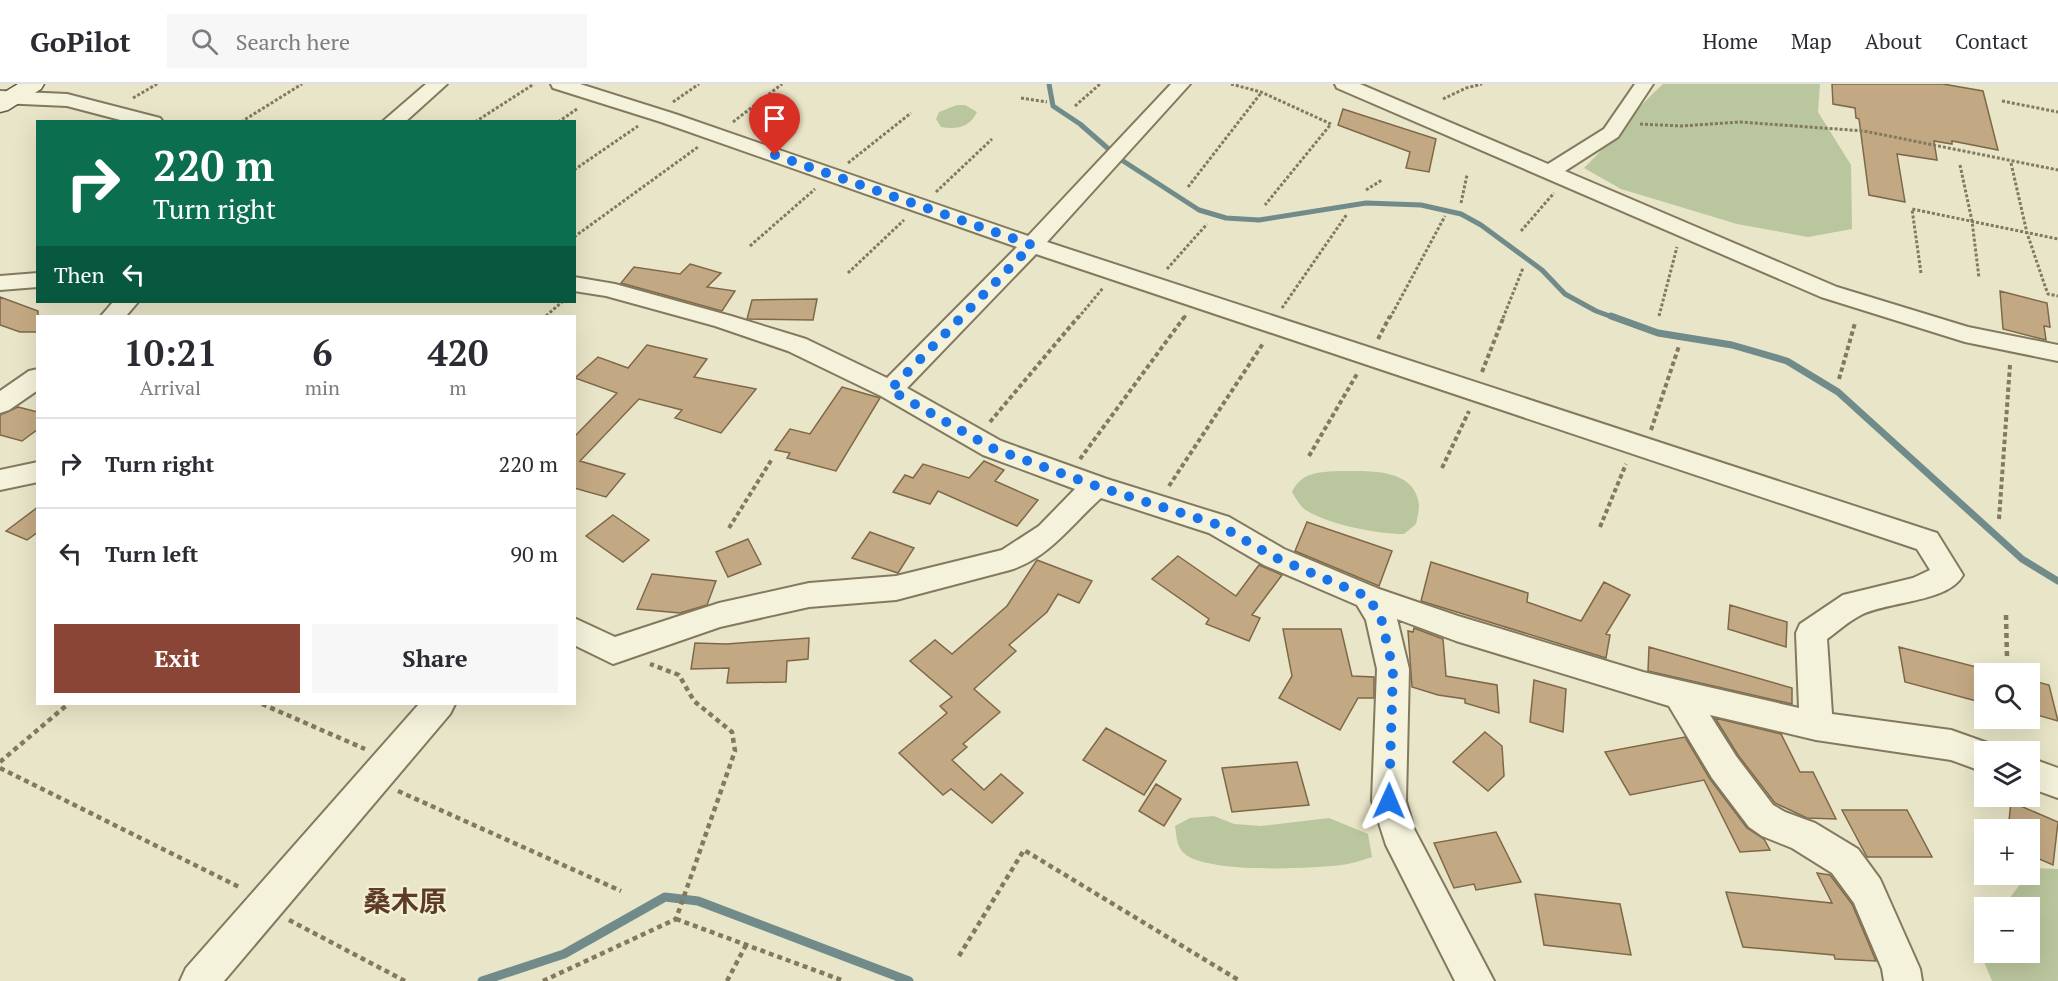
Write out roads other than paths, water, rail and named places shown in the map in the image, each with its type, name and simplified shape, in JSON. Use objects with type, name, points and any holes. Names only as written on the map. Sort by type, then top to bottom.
[{"type":"street","points":[[3,100],[33,84]]},
{"type":"street","points":[[394,120],[438,84]]},
{"type":"street","points":[[560,84],[668,118],[1032,245],[1928,541],[1948,575],[1919,588],[1854,604],[1811,633],[1816,726]]},
{"type":"street","points":[[890,390],[1032,245],[1181,84]]},
{"type":"street","points":[[1344,84],[1555,178],[1829,292],[1965,334],[2058,353]]},
{"type":"street","points":[[1555,178],[1611,133],[1644,84]]},
{"type":"street","points":[[3,100],[67,100],[145,120]]},
{"type":"street","points":[[0,283],[36,280]]},
{"type":"street","points":[[576,284],[618,292],[797,345],[890,390],[992,448],[1096,486],[1219,525],[1274,557],[1368,597],[1456,628],[1643,686],[1816,726],[1951,745],[1974,753]]},
{"type":"street","points":[[114,315],[125,303]]},
{"type":"street","points":[[0,404],[36,378]]},
{"type":"street","points":[[0,480],[36,472]]},
{"type":"street","points":[[576,631],[613,651],[719,615],[809,595],[896,588],[1010,559],[1049,534],[1096,486]]},
{"type":"street","points":[[1368,597],[1381,618],[1393,669],[1389,801],[1398,833],[1475,981]]},
{"type":"street","points":[[1679,694],[1724,767],[1761,816],[1774,825],[1803,835],[1845,861],[1867,891],[1901,969],[1903,981]]},
{"type":"street","points":[[199,981],[438,705]]},
{"type":"street","points":[[2040,777],[2058,783]]},
{"type":"waterway","points":[[1049,84],[1053,106],[1080,124],[1120,159],[1199,210],[1226,218],[1259,220],[1366,203],[1421,205],[1461,214],[1481,225],[1542,270],[1565,294],[1596,311],[1615,318]]},
{"type":"waterway","points":[[1611,316],[1658,333],[1732,345],[1787,361],[1838,392],[2022,559],[2058,581]]},
{"type":"waterway","points":[[482,981],[564,954],[665,897],[698,901],[909,981]]},
{"type":"district","name":"桑木原","points":[[405,901]]}]
